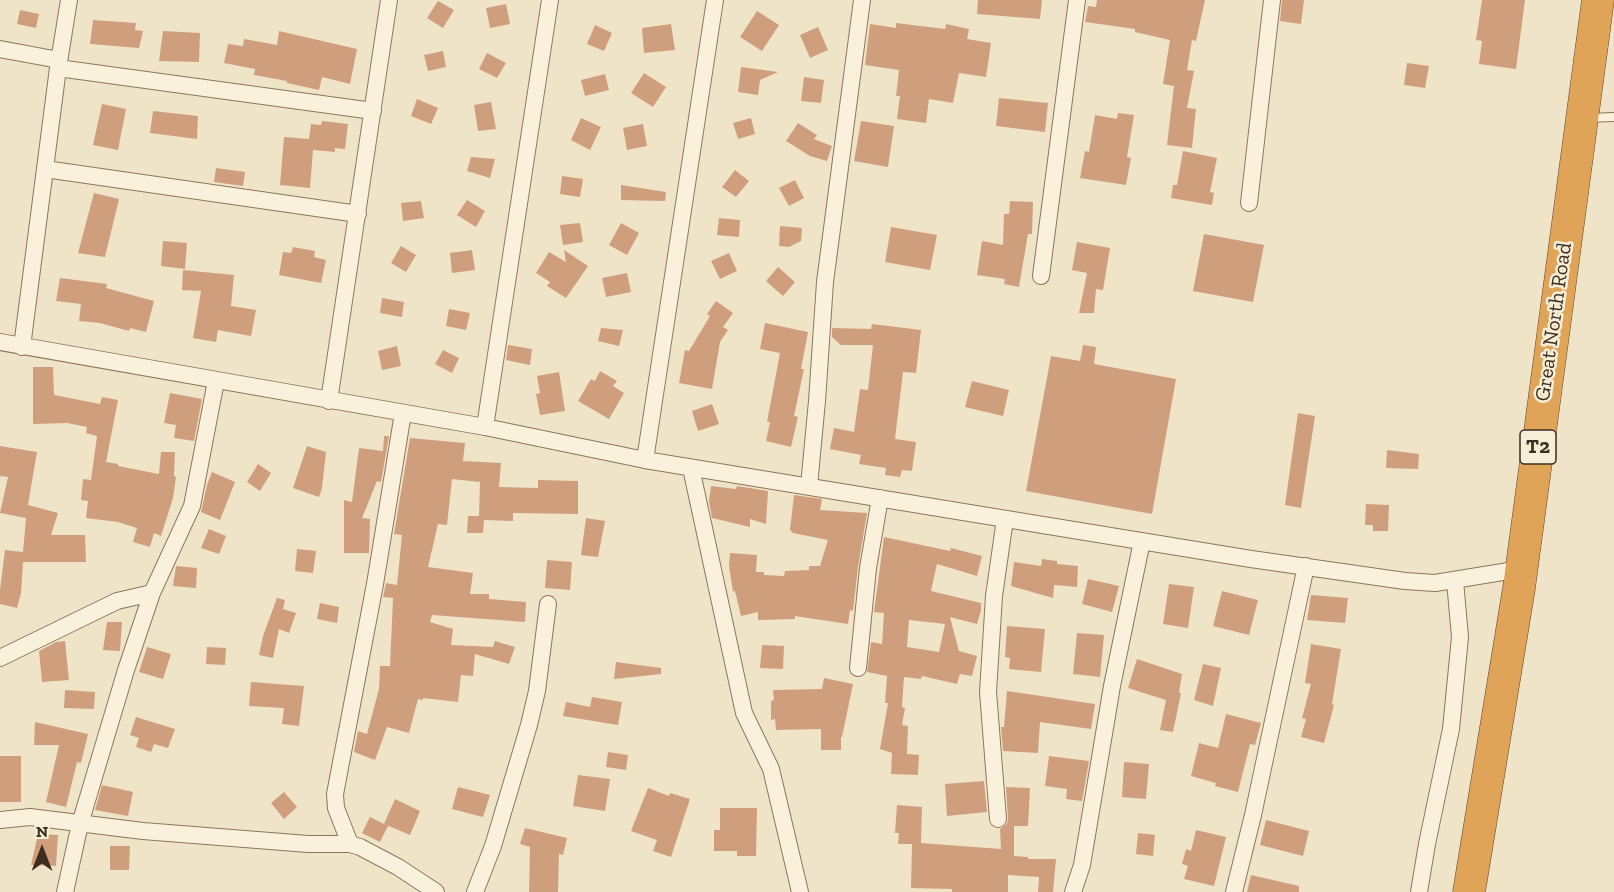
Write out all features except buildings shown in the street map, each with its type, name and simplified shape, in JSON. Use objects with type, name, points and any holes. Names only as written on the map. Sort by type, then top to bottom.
[{"type":"highway","name":"Great North Road","points":[[1469,892],[1521,569],[1598,0]]},
{"type":"street","points":[[22,347],[58,64],[69,0]]},
{"type":"street","points":[[329,401],[389,0]]},
{"type":"street","points":[[485,427],[550,0]]},
{"type":"street","points":[[645,460],[715,0]]},
{"type":"street","points":[[809,486],[825,282],[862,0]]},
{"type":"street","points":[[1041,276],[1077,0]]},
{"type":"street","points":[[1249,203],[1272,0]]},
{"type":"street","points":[[0,49],[58,64],[374,111]]},
{"type":"street","points":[[45,169],[358,214]]},
{"type":"street","points":[[0,342],[485,427],[691,468],[1405,581],[1435,583],[1455,581],[1521,569]]},
{"type":"street","points":[[65,892],[80,824],[126,670],[152,593],[192,506],[216,381]]},
{"type":"street","points":[[350,844],[336,808],[335,794],[375,584],[403,413]]},
{"type":"street","points":[[691,468],[744,713],[771,769],[800,892]]},
{"type":"street","points":[[858,668],[868,568],[880,498]]},
{"type":"street","points":[[998,819],[988,692],[994,596],[1005,519]]},
{"type":"street","points":[[1073,892],[1082,865],[1112,686],[1142,541]]},
{"type":"street","points":[[1234,892],[1253,815],[1306,566]]},
{"type":"street","points":[[1419,892],[1426,844],[1451,729],[1460,637],[1455,581]]},
{"type":"street","points":[[0,658],[117,601],[152,593]]},
{"type":"street","points":[[475,892],[493,846],[529,725],[537,691],[548,604]]},
{"type":"street","points":[[0,820],[30,818],[308,844],[350,844],[398,867],[436,892]]},
{"type":"lane","points":[[1582,119],[1614,117]]}]
